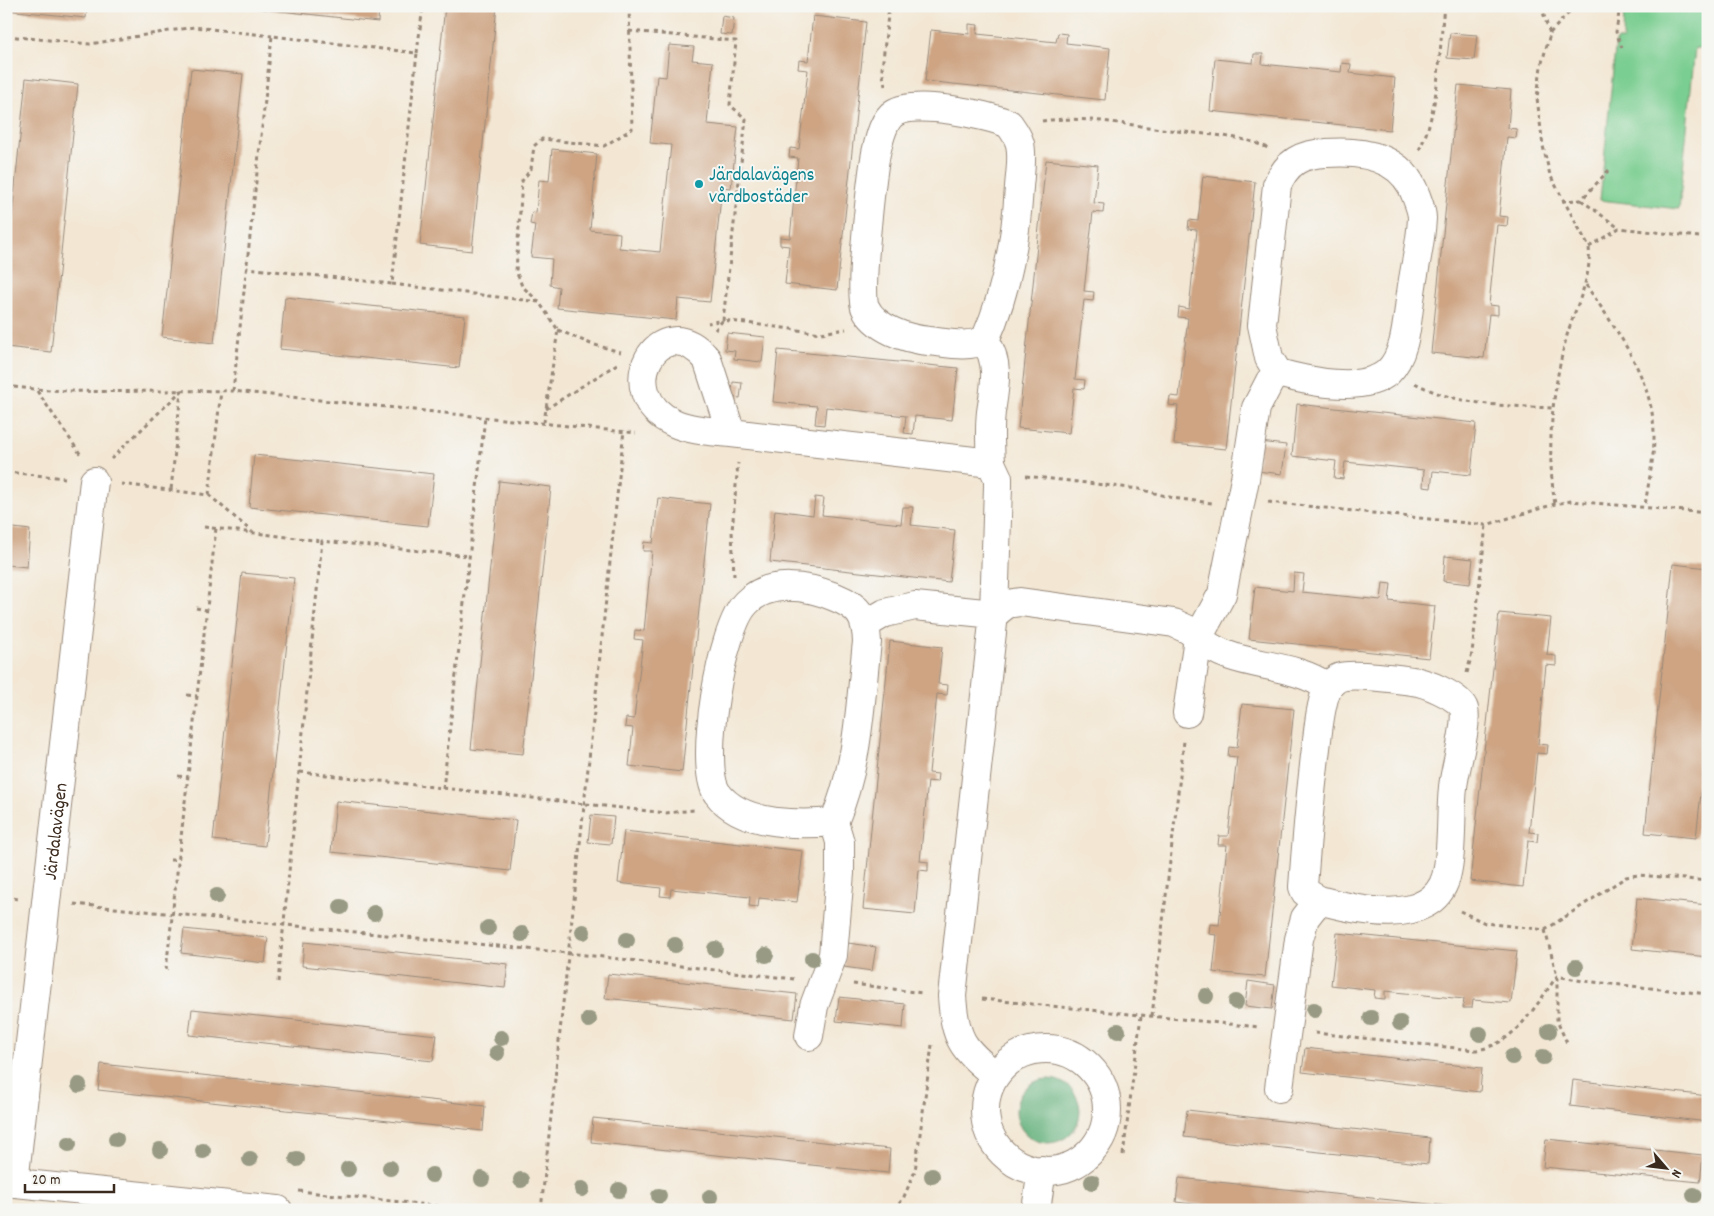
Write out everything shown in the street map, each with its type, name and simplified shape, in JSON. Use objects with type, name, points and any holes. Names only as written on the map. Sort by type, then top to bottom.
[{"type":"street","points":[[913,109],[976,113],[1003,122],[1012,129],[1020,144],[1018,203],[1005,286],[999,309],[985,340],[964,345],[920,340],[890,330],[871,317],[864,306],[862,296],[876,154],[889,117],[896,111],[913,109]]},
{"type":"street","points":[[1336,152],[1378,157],[1402,171],[1414,190],[1422,218],[1405,331],[1397,361],[1379,377],[1356,383],[1306,380],[1278,373],[1269,358],[1262,324],[1277,185],[1288,166],[1308,154],[1336,152]]},
{"type":"street","points":[[736,434],[707,359],[699,350],[678,340],[666,342],[655,349],[647,359],[642,373],[643,387],[657,412],[673,423],[690,429],[991,463]]},
{"type":"street","points":[[985,340],[992,350],[996,369],[989,444],[991,463],[998,478],[994,614],[952,996],[956,1028],[964,1047],[995,1075]]},
{"type":"street","points":[[1187,713],[1198,638],[1222,594],[1245,479],[1256,408],[1270,381],[1278,373]]},
{"type":"street","name":"Järdalavägen","points":[[95,468],[46,902],[10,1182],[278,1210]]},
{"type":"street","points":[[809,1036],[814,1006],[834,955],[840,873],[840,842],[834,822],[847,792],[854,761],[867,642],[866,624],[860,613],[847,601],[811,589],[771,589],[745,604],[726,643],[719,667],[711,778],[721,797],[741,812],[761,818],[805,825],[834,822]]},
{"type":"street","points":[[866,624],[885,612],[915,606],[994,614],[1007,604],[1020,602],[1174,623],[1189,630],[1221,654],[1301,672],[1328,687]]},
{"type":"street","points":[[1354,676],[1414,681],[1435,687],[1454,698],[1464,707],[1464,720],[1453,785],[1446,878],[1432,899],[1399,913],[1378,912],[1319,900],[1305,892],[1303,887],[1317,743],[1323,703],[1328,687],[1340,677],[1354,676]]},
{"type":"street","points":[[1279,1088],[1301,930],[1305,918],[1319,900]]},
{"type":"street","points":[[1036,1049],[1052,1049],[1069,1053],[1083,1061],[1094,1073],[1103,1088],[1107,1104],[1106,1121],[1100,1137],[1091,1151],[1077,1162],[1060,1169],[1042,1170],[1014,1162],[1001,1152],[992,1138],[986,1122],[985,1106],[988,1090],[995,1075],[1020,1054],[1036,1049]]},
{"type":"street","points":[[1036,1210],[1042,1170]]},
{"type":"path","points":[[392,284],[423,6]]},
{"type":"path","points":[[544,422],[558,330],[539,302],[522,286],[516,271],[522,181],[531,169],[534,146],[542,139],[604,146],[632,129],[628,31],[629,6]]},
{"type":"path","points":[[890,6],[882,69],[885,87],[896,111]]},
{"type":"path","points":[[1402,171],[1417,154],[1428,134],[1432,115],[1444,6]]},
{"type":"path","points":[[1541,6],[1550,34]]},
{"type":"path","points":[[1554,504],[1551,458],[1554,408],[1562,353],[1570,323],[1586,284],[1588,247],[1562,201],[1550,175],[1538,118],[1537,98],[1541,66],[1550,34],[1575,6]]},
{"type":"path","points":[[1620,6],[1616,32],[1622,48]]},
{"type":"path","points":[[6,45],[7,36],[90,44],[194,27],[418,53]]},
{"type":"path","points":[[628,31],[736,41],[730,105],[746,119],[723,320],[699,350]]},
{"type":"path","points":[[233,391],[272,36]]},
{"type":"path","points":[[1012,129],[1051,120],[1074,120],[1240,139],[1259,144],[1273,151],[1288,166]]},
{"type":"path","points":[[1581,200],[1608,170]]},
{"type":"path","points":[[1562,201],[1581,200],[1619,228],[1708,238]]},
{"type":"path","points":[[1588,247],[1619,228]]},
{"type":"path","points":[[247,268],[539,302]]},
{"type":"path","points":[[1586,284],[1612,323],[1636,366],[1652,412],[1654,438],[1645,506]]},
{"type":"path","points":[[723,320],[821,333],[837,332],[871,317]]},
{"type":"path","points":[[546,410],[632,355],[647,359]]},
{"type":"path","points":[[1393,365],[1413,382],[1433,393],[1451,398],[1505,406],[1554,408]]},
{"type":"path","points":[[36,390],[95,468]]},
{"type":"path","points":[[95,468],[181,391],[171,490]]},
{"type":"path","points":[[209,495],[221,391]]},
{"type":"path","points":[[443,789],[485,417]]},
{"type":"path","points":[[541,1210],[624,430]]},
{"type":"path","points":[[736,434],[732,557],[735,580],[745,604]]},
{"type":"path","points":[[6,472],[95,468],[171,490],[209,495],[252,532]]},
{"type":"path","points":[[1454,698],[1466,676],[1472,654],[1486,525]]},
{"type":"path","points":[[204,527],[470,556]]},
{"type":"path","points":[[166,970],[216,528]]},
{"type":"path","points":[[278,982],[322,541]]},
{"type":"path","points":[[196,608],[206,610]]},
{"type":"path","points":[[187,695],[197,696]]},
{"type":"path","points":[[1152,1016],[1187,713]]},
{"type":"path","points":[[300,772],[666,814],[697,809],[721,797]]},
{"type":"path","points":[[178,776],[187,777]]},
{"type":"path","points":[[170,860],[178,860]]},
{"type":"path","points":[[1438,890],[1456,908],[1478,920],[1545,930],[1626,877],[1638,875],[1708,881]]},
{"type":"path","points":[[6,898],[172,912],[1475,1050],[1485,1049],[1506,1038],[1557,976]]},
{"type":"path","points":[[1545,930],[1557,976],[1558,1021],[1567,1043]]},
{"type":"path","points":[[1557,976],[1708,994]]},
{"type":"path","points":[[1123,1155],[1142,1016]]},
{"type":"path","points":[[894,1210],[907,1192],[915,1171],[933,1038]]},
{"type":"green space","points":[[1624,6],[1708,6],[1708,49],[1695,48],[1679,209],[1600,200],[1616,40],[1623,40]]},
{"type":"green space","points":[[1042,1079],[1054,1079],[1071,1088],[1078,1099],[1080,1111],[1078,1123],[1071,1134],[1054,1143],[1042,1143],[1030,1138],[1021,1129],[1016,1117],[1016,1105],[1021,1093],[1030,1084]]},
{"type":"building","points":[[6,6],[87,6],[86,18],[6,10]]},
{"type":"building","points":[[236,6],[379,6],[378,22]]},
{"type":"building","points":[[445,6],[497,6],[472,251],[420,245]]},
{"type":"building","points":[[722,16],[734,18],[732,35],[720,34]]},
{"type":"building","points":[[813,16],[866,22],[837,290],[785,284],[789,246],[780,245],[780,237],[790,238],[798,158],[789,157],[790,148],[799,149],[808,70],[798,69],[799,60],[808,61]]},
{"type":"building","points":[[969,24],[978,25],[977,34],[1056,42],[1058,33],[1067,34],[1066,43],[1110,48],[1105,100],[925,81],[931,30],[969,34]]},
{"type":"building","points":[[1450,33],[1477,35],[1474,60],[1447,58]]},
{"type":"building","name":"Järdalavägens vårdbostäder","points":[[669,45],[694,47],[692,60],[713,62],[707,124],[738,127],[731,188],[722,187],[710,302],[678,299],[676,320],[557,308],[559,287],[550,285],[552,259],[531,257],[535,225],[530,224],[532,212],[536,213],[539,180],[549,181],[552,149],[597,154],[590,230],[620,233],[619,248],[660,252],[671,145],[650,143],[657,76],[666,77]]},
{"type":"building","points":[[1254,54],[1263,54],[1262,64],[1341,72],[1342,63],[1351,64],[1350,73],[1395,78],[1390,130],[1210,111],[1215,59],[1253,63]]},
{"type":"building","points":[[191,69],[243,74],[214,343],[162,337]]},
{"type":"building","points":[[26,78],[78,84],[51,352],[6,347],[6,275]]},
{"type":"building","points":[[1458,85],[1511,90],[1508,128],[1517,129],[1516,138],[1507,137],[1499,216],[1508,217],[1507,226],[1497,225],[1489,305],[1498,306],[1498,315],[1489,314],[1484,358],[1431,353]]},
{"type":"building","points":[[1046,160],[1098,165],[1094,203],[1104,204],[1103,213],[1093,212],[1084,291],[1094,292],[1093,301],[1084,300],[1075,379],[1085,380],[1084,389],[1074,388],[1069,433],[1018,428]]},
{"type":"building","points":[[1203,176],[1255,182],[1226,449],[1174,444],[1178,406],[1169,405],[1170,396],[1179,397],[1188,318],[1178,317],[1179,307],[1189,309],[1197,230],[1188,229],[1189,220],[1198,221]]},
{"type":"building","points":[[285,297],[465,316],[459,368],[280,349]]},
{"type":"building","points":[[727,333],[765,337],[762,362],[734,359],[735,351],[725,350]]},
{"type":"building","points":[[778,350],[958,368],[952,420],[915,416],[913,434],[904,433],[906,416],[826,407],[824,425],[815,424],[817,406],[773,402]]},
{"type":"building","points":[[733,382],[742,383],[740,398],[731,397]]},
{"type":"building","points":[[1297,404],[1476,423],[1471,475],[1433,471],[1431,488],[1423,487],[1424,470],[1345,462],[1343,479],[1334,478],[1336,461],[1292,456]]},
{"type":"building","points":[[1260,442],[1286,445],[1282,474],[1257,471]]},
{"type":"building","points":[[254,455],[434,474],[428,526],[249,507]]},
{"type":"building","points":[[499,481],[551,487],[523,754],[471,749]]},
{"type":"building","points":[[815,497],[824,498],[822,515],[901,524],[903,507],[913,507],[911,525],[955,530],[949,582],[770,562],[775,510],[813,515]]},
{"type":"building","points":[[658,498],[710,504],[682,772],[629,766],[633,728],[625,727],[626,718],[634,719],[643,640],[634,639],[635,630],[644,631],[652,551],[643,551],[644,542],[653,543]]},
{"type":"building","points":[[6,527],[30,530],[27,567],[6,565]]},
{"type":"building","points":[[1445,556],[1473,559],[1470,584],[1443,581]]},
{"type":"building","points":[[1673,564],[1708,568],[1708,731],[1696,838],[1645,833]]},
{"type":"building","points":[[242,573],[294,578],[265,846],[213,840]]},
{"type":"building","points":[[1294,573],[1304,574],[1302,592],[1381,600],[1383,583],[1391,584],[1389,601],[1435,606],[1429,658],[1249,639],[1255,587],[1293,591]]},
{"type":"building","points":[[1499,613],[1551,618],[1547,655],[1556,656],[1556,666],[1546,665],[1538,744],[1548,745],[1547,754],[1537,753],[1529,832],[1538,833],[1537,842],[1528,841],[1523,887],[1470,881]]},
{"type":"building","points":[[890,641],[942,647],[938,684],[948,685],[947,695],[937,694],[929,773],[938,774],[937,782],[928,781],[920,861],[928,862],[928,871],[919,870],[915,914],[863,909]]},
{"type":"building","points":[[1242,704],[1294,709],[1265,977],[1213,972],[1217,935],[1209,934],[1210,924],[1219,925],[1227,845],[1218,845],[1219,836],[1228,836],[1237,757],[1228,756],[1229,747],[1237,748]]},
{"type":"building","points":[[336,801],[516,820],[510,871],[331,852]]},
{"type":"building","points":[[591,815],[614,817],[611,844],[588,842]]},
{"type":"building","points":[[624,831],[803,851],[797,902],[759,898],[758,907],[749,906],[750,897],[671,889],[670,897],[660,896],[661,888],[618,883]]},
{"type":"building","points":[[1637,898],[1708,905],[1708,957],[1632,949]]},
{"type":"building","points":[[184,929],[268,938],[265,963],[181,953]]},
{"type":"building","points":[[1337,933],[1517,951],[1511,1003],[1473,1000],[1472,1008],[1463,1008],[1464,999],[1385,991],[1385,999],[1374,998],[1375,990],[1331,985]]},
{"type":"building","points":[[304,942],[508,964],[505,988],[302,966]]},
{"type":"building","points":[[848,943],[876,947],[872,971],[844,967]]},
{"type":"building","points":[[608,974],[797,994],[794,1019],[605,998]]},
{"type":"building","points":[[1248,981],[1275,985],[1272,1009],[1245,1006]]},
{"type":"building","points":[[839,997],[905,1004],[903,1028],[836,1021]]},
{"type":"building","points":[[192,1009],[437,1035],[433,1061],[189,1035]]},
{"type":"building","points":[[1305,1048],[1482,1068],[1480,1092],[1302,1072]]},
{"type":"building","points":[[101,1064],[485,1106],[483,1131],[98,1090]]},
{"type":"building","points":[[1573,1080],[1708,1096],[1708,1122],[1570,1106]]},
{"type":"building","points":[[1187,1110],[1430,1138],[1428,1164],[1184,1137]]},
{"type":"building","points":[[593,1118],[890,1149],[888,1173],[591,1142]]},
{"type":"building","points":[[1546,1139],[1703,1155],[1700,1182],[1543,1167]]},
{"type":"building","points":[[1179,1178],[1468,1208],[1468,1210],[1245,1210],[1176,1202]]},
{"type":"place","name":"Järdalavägens vårdbostäder","points":[[699,184]]}]
